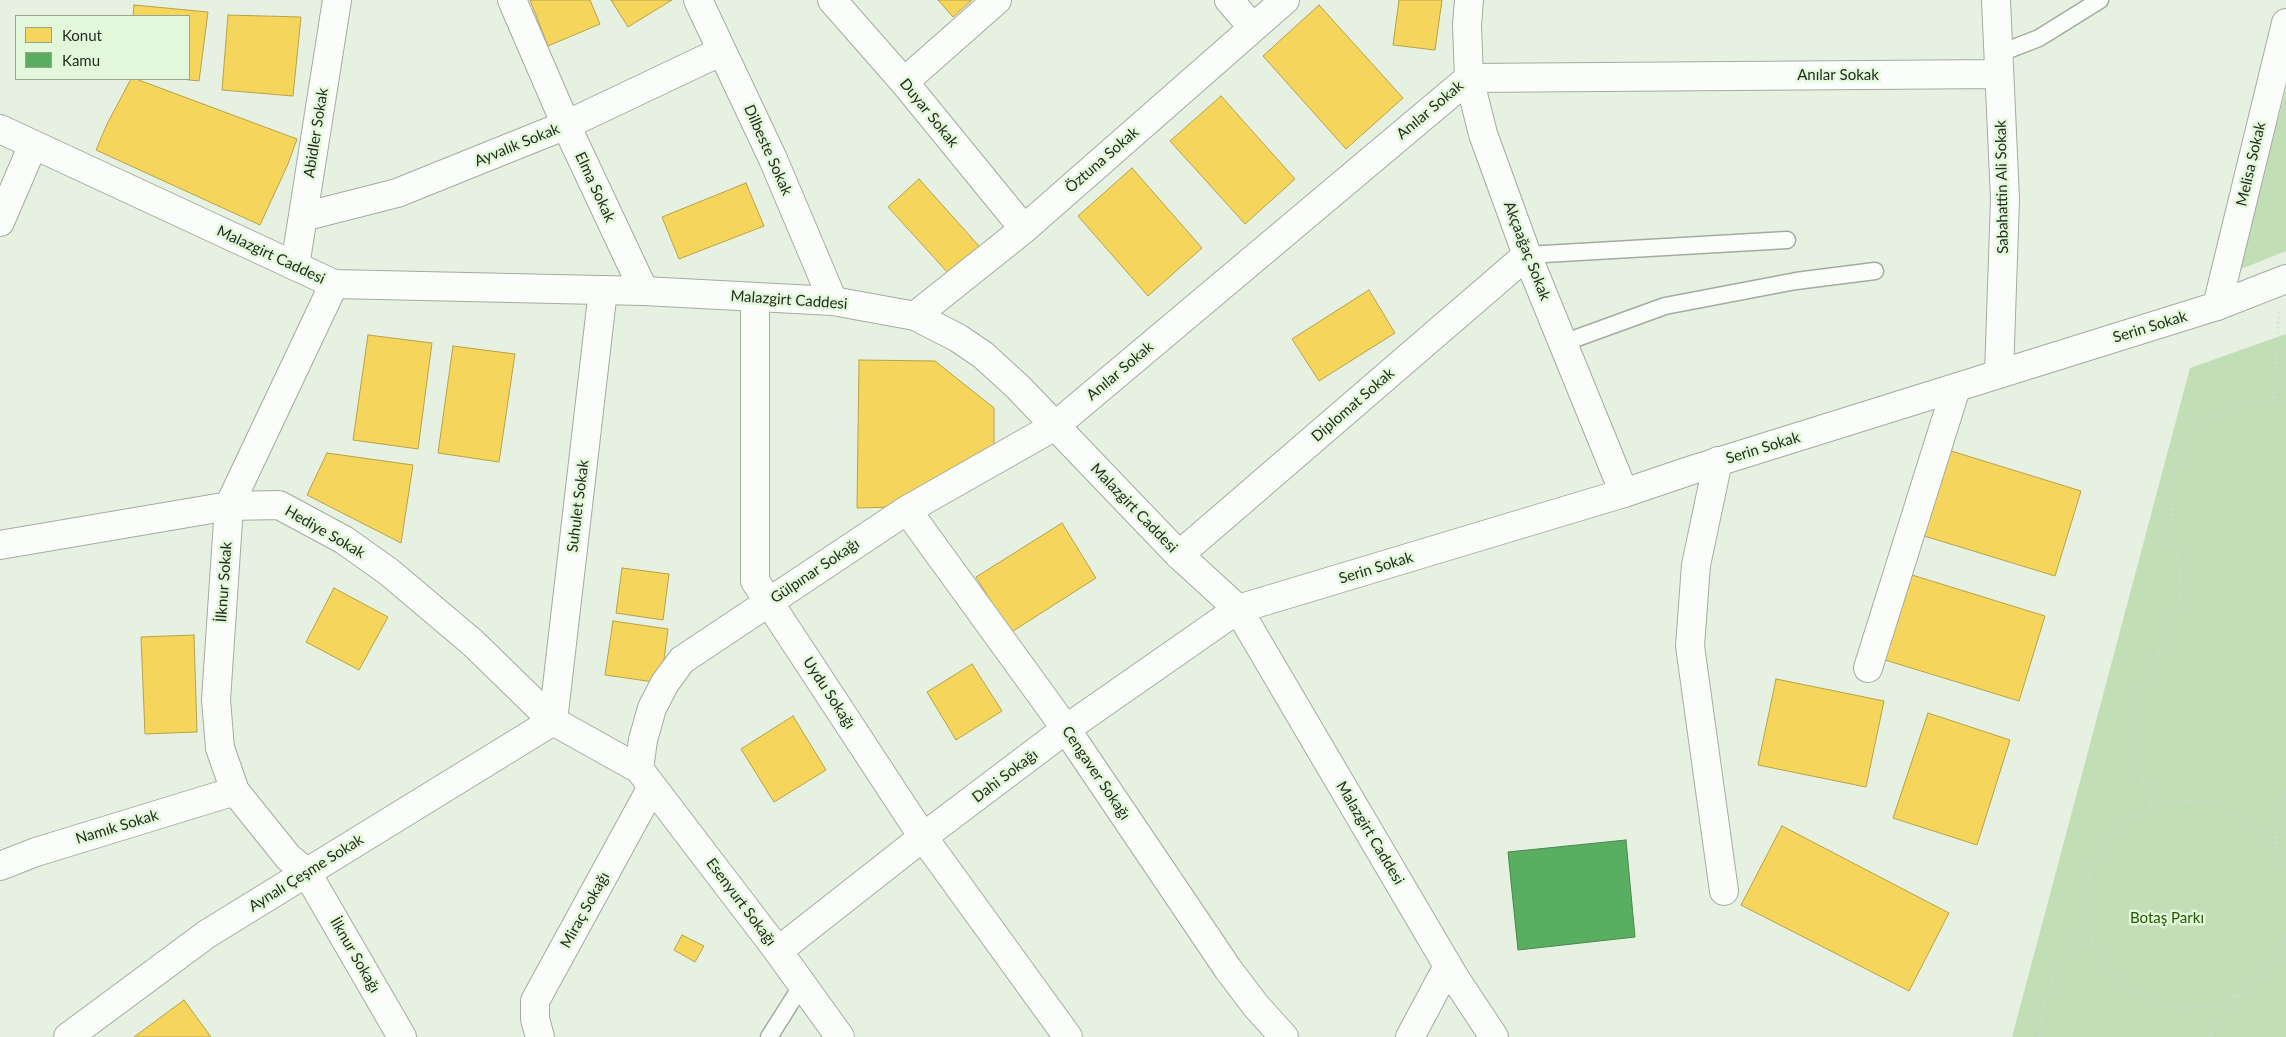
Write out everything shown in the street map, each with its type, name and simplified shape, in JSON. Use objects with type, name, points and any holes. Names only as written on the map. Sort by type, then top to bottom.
[{"type":"street","name":"Abidler Sokak","points":[[295,266],[337,0]]},
{"type":"street","name":"Elma Sokak","points":[[512,0],[566,125],[644,291]]},
{"type":"street","name":"Dilbeste Sokak","points":[[698,0],[773,159],[834,301]]},
{"type":"street","name":"Duyar Sokak","points":[[832,0],[904,82],[1024,229]]},
{"type":"street","points":[[904,82],[998,0]]},
{"type":"street","points":[[1228,0],[1252,28]]},
{"type":"street","name":"Öztuna Sokak","points":[[915,316],[1024,229],[1285,0]]},
{"type":"street","name":"Akçaağaç Sokak","points":[[1469,0],[1467,25],[1469,78],[1482,134],[1527,255],[1624,493]]},
{"type":"street","name":"Sabahattin Ali Sokak","points":[[1996,0],[2005,199],[1999,374]]},
{"type":"street","name":"Melisa Sokak","points":[[2217,306],[2286,23]]},
{"type":"street","name":"Ayvalık Sokak","points":[[303,217],[397,192],[566,125],[722,51]]},
{"type":"street","name":"Anılar Sokak","points":[[1055,426],[1469,78],[1998,64]]},
{"type":"street","name":"Malazgirt Caddesi","points":[[0,130],[334,284],[644,291],[834,301],[915,316],[958,338],[983,355],[1018,387],[1179,554],[1238,610],[1448,966],[1494,1037]]},
{"type":"street","points":[[0,222],[33,145]]},
{"type":"street","name":"Diplomat Sokak","points":[[1179,554],[1527,255]]},
{"type":"street","name":"Serin Sokak","points":[[1238,610],[1624,493],[2217,306],[2283,280]]},
{"type":"street","name":"İlknur Sokak","points":[[307,873],[288,857],[235,791],[220,748],[216,700],[229,506],[334,284]]},
{"type":"street","name":"Suhulet Sokak","points":[[553,721],[603,290]]},
{"type":"street","name":"Uydu Sokağı","points":[[755,297],[755,580],[923,837],[1068,1037]]},
{"type":"street","points":[[1868,668],[1956,388]]},
{"type":"street","name":"Gülpınar Sokağı","points":[[645,778],[643,740],[652,708],[665,682],[682,660],[907,510],[1055,426]]},
{"type":"street","points":[[1718,462],[1696,565],[1690,646],[1724,891]]},
{"type":"street","name":"Hediye Sokak","points":[[0,546],[229,506],[279,506],[344,540],[389,572],[473,643],[553,721],[645,778]]},
{"type":"street","name":"Cengaver Sokağı","points":[[907,510],[1066,729],[1228,969],[1256,1006],[1284,1037]]},
{"type":"street","name":"Dahi Sokağı","points":[[778,951],[923,837],[1066,729],[1238,610]]},
{"type":"street","name":"Aynalı Çeşme Sokak","points":[[68,1037],[207,934],[553,721]]},
{"type":"street","name":"Esenyurt Sokağı","points":[[645,778],[778,951],[840,1037]]},
{"type":"street","name":"Miraç Sokağı","points":[[540,1037],[535,1018],[535,1001],[645,778]]},
{"type":"street","name":"Namık Sokak","points":[[0,866],[36,852],[235,791]]},
{"type":"street","name":"İlknur Sokağı","points":[[307,873],[391,1032]]},
{"type":"street","points":[[1410,1037],[1448,966]]},
{"type":"lane","points":[[1998,64],[2100,0]]},
{"type":"lane","points":[[1527,255],[1787,240]]},
{"type":"lane","points":[[1563,343],[1665,306],[1796,281],[1875,271]]},
{"type":"lane","points":[[769,1037],[802,985]]},
{"type":"path","points":[[2273,401],[2283,280]]},
{"type":"path","points":[[2151,807],[2134,750],[2133,708],[2178,608],[2181,574],[2173,531],[2170,481],[2185,440],[2212,416],[2245,405],[2273,401],[2286,404]]},
{"type":"path","points":[[2276,848],[2277,831],[2286,790]]},
{"type":"path","points":[[2239,994],[2212,1004],[2184,1008],[2156,1003],[2131,990],[2110,972],[2094,948],[2086,921],[2085,893],[2092,865],[2106,841],[2126,821],[2151,807],[2179,801],[2207,802],[2234,811],[2257,827],[2276,848],[2286,871]]},
{"type":"path","points":[[2040,1037],[2042,1009],[2053,978],[2086,921]]},
{"type":"path","points":[[2208,1037],[2239,994],[2261,977],[2278,955],[2286,934]]},
{"type":"green space","points":[[2286,90],[2286,251],[2236,271]]},
{"type":"green space","name":"Botaş Parkı","points":[[2286,334],[2286,1037],[2012,1037],[2190,368]]},
{"type":"building: Konut","points":[[530,0],[590,0],[600,24],[548,46]]},
{"type":"building: Konut","points":[[611,0],[672,0],[628,27]]},
{"type":"building: Konut","points":[[938,0],[972,0],[953,17]]},
{"type":"building: Konut","points":[[1399,0],[1442,0],[1435,50],[1393,45]]},
{"type":"building: Konut","points":[[134,5],[208,12],[199,81],[190,80],[190,15],[133,15]]},
{"type":"building: Konut","points":[[1319,5],[1403,98],[1346,149],[1263,56]]},
{"type":"building: Konut","points":[[228,15],[301,17],[293,96],[222,90]]},
{"type":"building: Konut","points":[[130,80],[139,80],[297,139],[288,164],[260,225],[96,150],[107,124]]},
{"type":"building: Konut","points":[[1221,96],[1295,179],[1245,224],[1170,141]]},
{"type":"building: Konut","points":[[1132,168],[1202,248],[1148,296],[1078,216]]},
{"type":"building: Konut","points":[[919,179],[979,246],[949,274],[888,207]]},
{"type":"building: Konut","points":[[746,183],[764,226],[679,259],[662,217]]},
{"type":"building: Konut","points":[[1369,290],[1395,333],[1319,381],[1292,339]]},
{"type":"building: Konut","points":[[368,335],[432,343],[418,449],[353,440]]},
{"type":"building: Konut","points":[[453,346],[515,354],[499,462],[438,453]]},
{"type":"building: Konut","points":[[859,360],[935,361],[994,408],[994,445],[895,507],[857,508]]},
{"type":"building: Konut","points":[[1948,450],[2081,491],[2055,576],[1921,535]]},
{"type":"building: Konut","points":[[327,453],[413,465],[401,543],[307,495]]},
{"type":"building: Konut","points":[[1062,523],[1096,578],[1010,633],[976,577]]},
{"type":"building: Konut","points":[[622,568],[669,574],[663,620],[616,613]]},
{"type":"building: Konut","points":[[1912,575],[2045,616],[2019,701],[1885,660]]},
{"type":"building: Konut","points":[[334,588],[388,617],[359,670],[306,642]]},
{"type":"building: Konut","points":[[613,621],[668,629],[661,683],[605,675]]},
{"type":"building: Konut","points":[[194,635],[197,732],[145,734],[141,637]]},
{"type":"building: Konut","points":[[972,664],[1002,711],[956,740],[927,692]]},
{"type":"building: Konut","points":[[1776,679],[1884,701],[1866,787],[1758,765]]},
{"type":"building: Konut","points":[[1928,713],[2010,740],[1977,845],[1893,818]]},
{"type":"building: Konut","points":[[793,716],[826,770],[774,802],[741,749]]},
{"type":"building: Konut","points":[[1782,826],[1949,913],[1909,991],[1741,905]]},
{"type":"building: Konut","points":[[682,935],[704,946],[695,962],[674,950]]},
{"type":"building: Konut","points":[[184,1000],[211,1037],[134,1037]]},
{"type":"building: Kamu","points":[[1626,840],[1635,937],[1518,950],[1508,852]]}]
